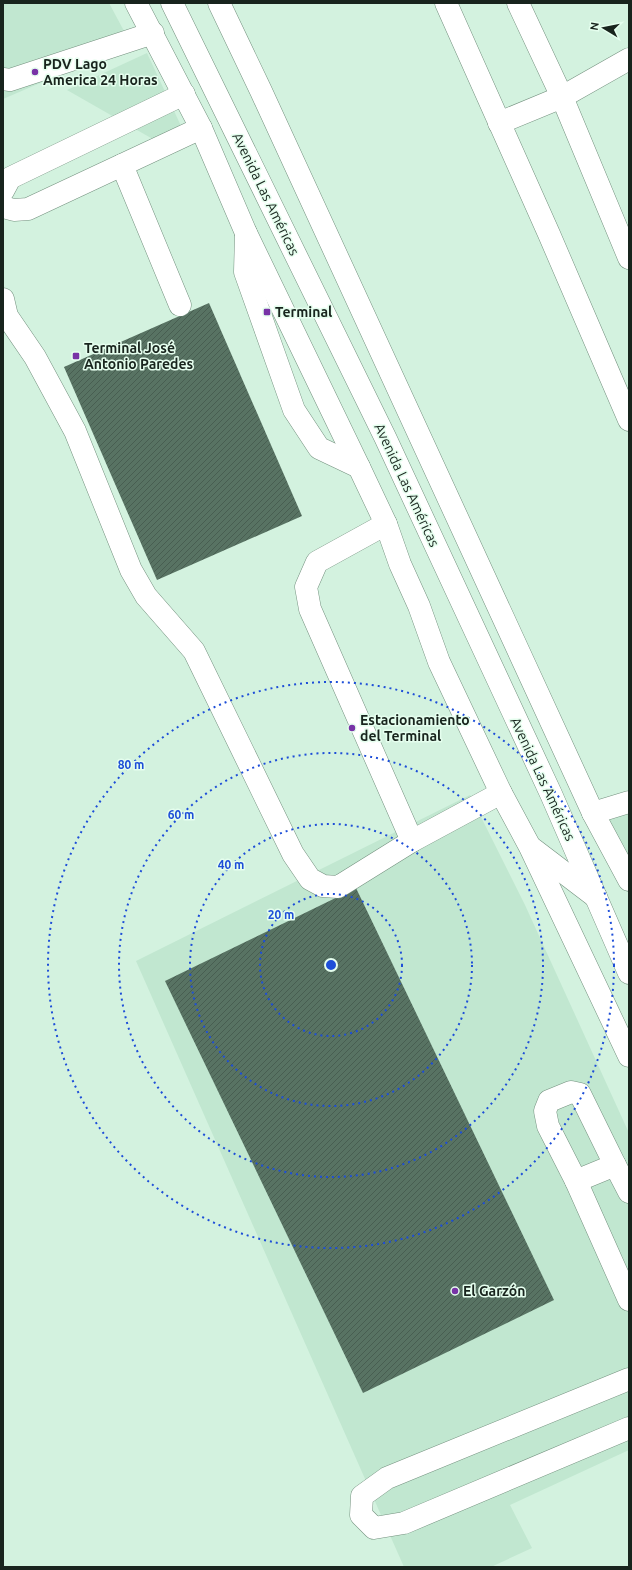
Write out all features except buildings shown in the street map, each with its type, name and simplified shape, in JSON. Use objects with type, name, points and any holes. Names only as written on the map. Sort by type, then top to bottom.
[{"type":"street","points":[[136,3],[153,33],[201,128],[246,233],[386,524],[400,564],[419,606],[439,662],[501,793],[530,847],[629,1056]]},
{"type":"street","name":"Avenida Las Américas","points":[[172,3],[385,437],[598,899],[629,973]]},
{"type":"street","points":[[219,3],[261,91],[593,813],[629,880]]},
{"type":"street","points":[[446,3],[498,123],[549,234],[629,420]]},
{"type":"street","points":[[518,3],[562,97],[629,258]]},
{"type":"street","points":[[3,79],[10,80],[153,33]]},
{"type":"street","points":[[498,123],[562,97],[629,59]]},
{"type":"street","points":[[3,191],[10,178],[184,94]]},
{"type":"street","points":[[3,207],[14,210],[28,209],[201,128]]},
{"type":"street","points":[[122,165],[180,305]]},
{"type":"street","points":[[246,233],[245,272],[294,410],[319,448],[358,468]]},
{"type":"street","points":[[3,299],[7,316],[35,357],[75,430],[131,570],[146,596],[194,650],[293,854],[310,879],[323,886],[338,887],[412,841],[501,793]]},
{"type":"street","points":[[386,524],[317,562],[306,587],[310,609],[412,841]]},
{"type":"street","points":[[593,813],[629,802]]},
{"type":"street","points":[[530,847],[598,899]]},
{"type":"street","points":[[629,1192],[580,1094],[570,1092],[550,1101],[545,1111],[548,1126],[576,1181],[629,1300]]},
{"type":"street","points":[[576,1181],[615,1165]]},
{"type":"street","points":[[629,1380],[387,1478],[362,1496],[361,1515],[374,1528],[404,1523],[629,1428]]},
{"type":"shaded area","name":"PDV Lago America 24 Horas","points":[[3,3],[109,3],[131,44],[3,99]]},
{"type":"shaded area","points":[[147,53],[188,141],[172,150],[67,90]]},
{"type":"shaded area","name":"El Garzón","points":[[470,795],[525,905],[629,1133],[629,1450],[510,1505],[532,1548],[491,1567],[404,1567],[136,961]]},
{"type":"shaded area","points":[[629,812],[629,864],[604,819]]},
{"type":"place","name":"PDV Lago America 24 Horas","points":[[35,72]]},
{"type":"place","name":"Terminal","points":[[267,312]]},
{"type":"place","name":"Terminal José Antonio Paredes","points":[[76,356]]},
{"type":"place","name":"Estacionamiento del Terminal","points":[[352,728]]},
{"type":"place","name":"El Garzón","points":[[455,1291]]}]
